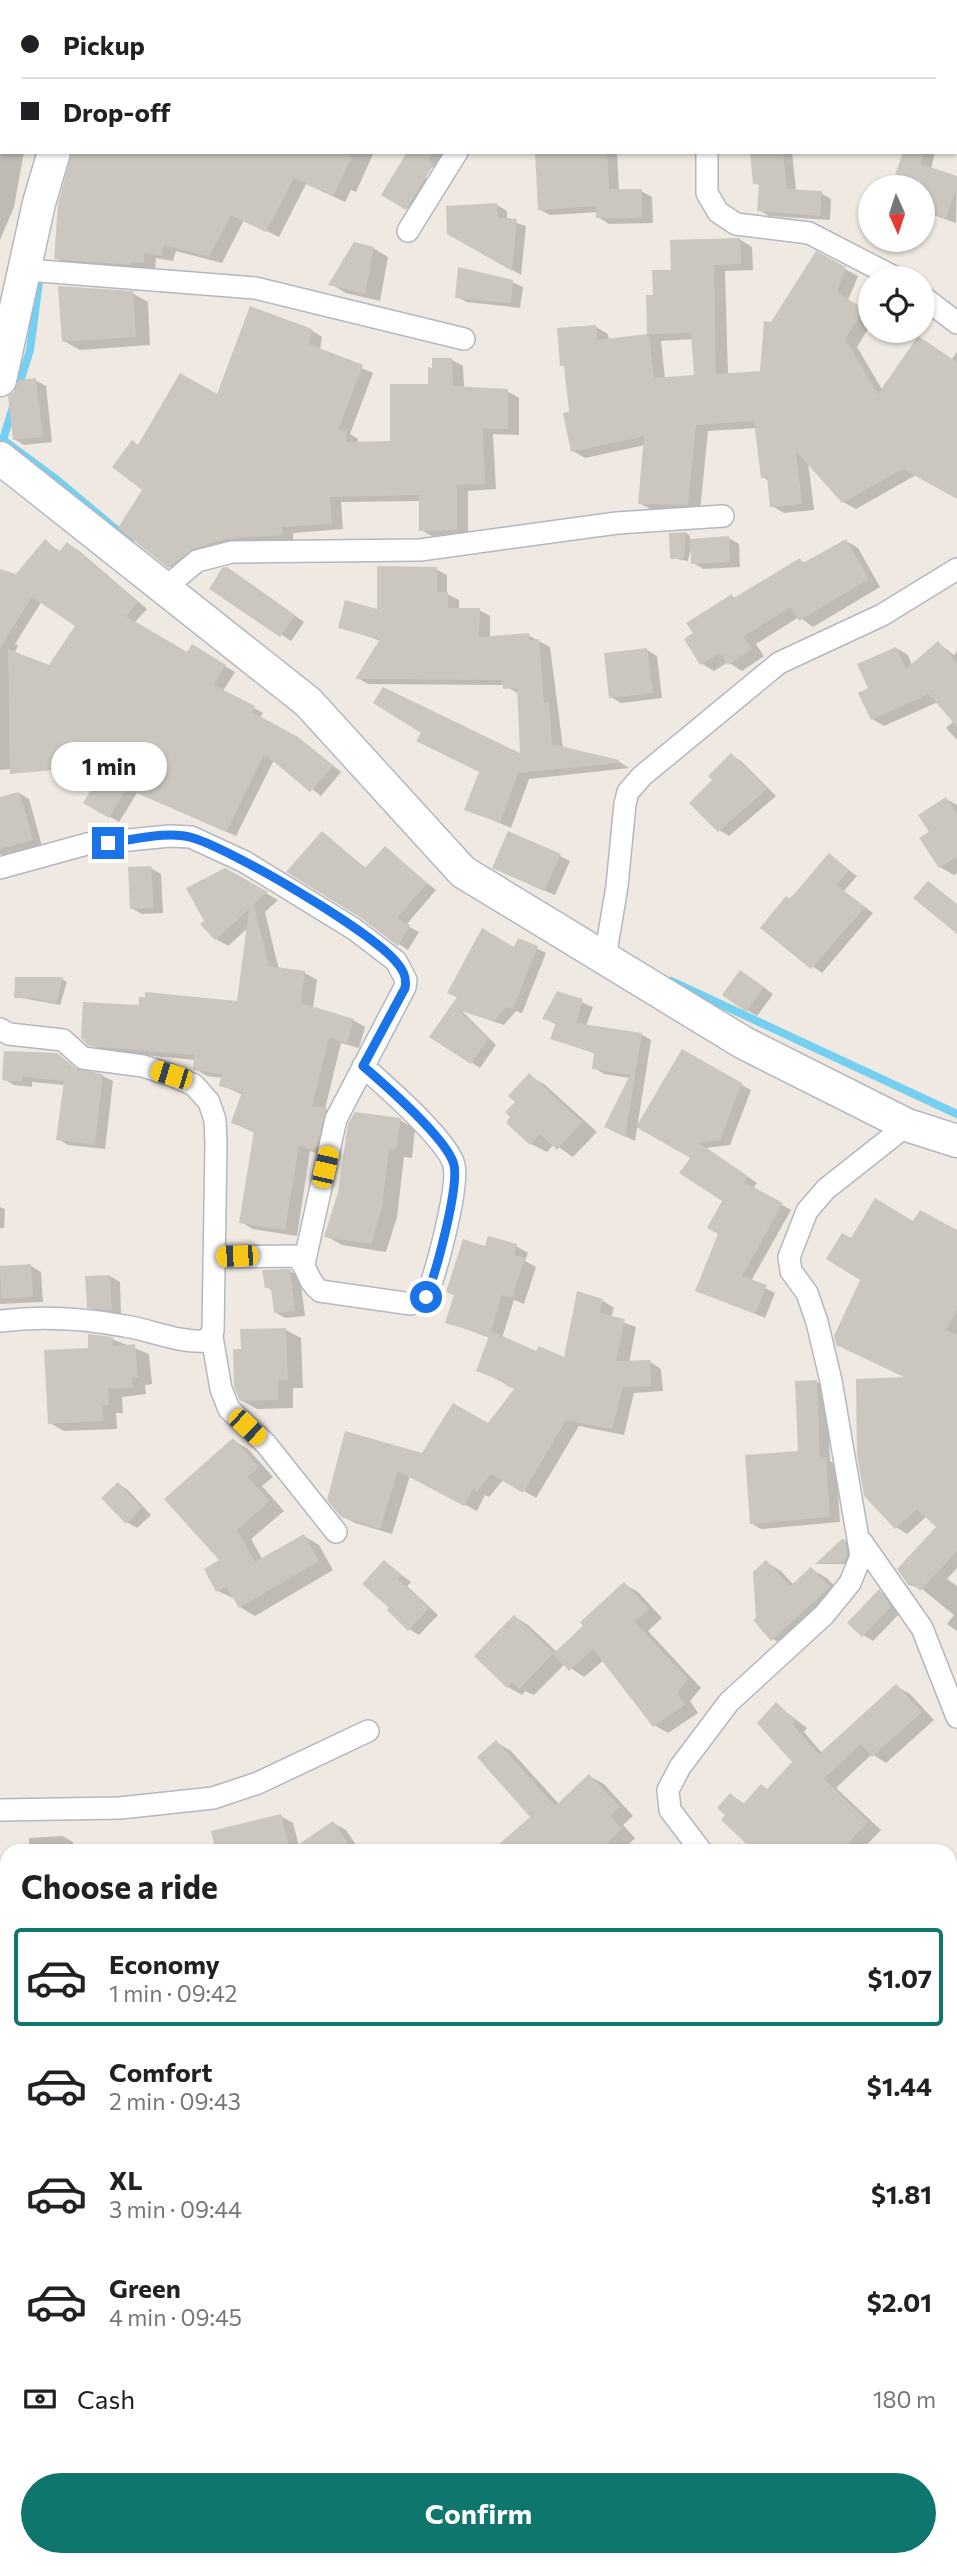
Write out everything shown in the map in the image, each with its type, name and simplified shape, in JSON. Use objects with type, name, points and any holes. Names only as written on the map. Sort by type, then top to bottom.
[{"type":"street","points":[[0,380],[39,203],[53,154]]},
{"type":"street","points":[[408,231],[456,154]]},
{"type":"street","points":[[707,154],[707,192],[718,212],[737,224],[809,233],[873,266]]},
{"type":"street","points":[[27,264],[40,271],[255,288],[464,338]]},
{"type":"street","points":[[935,306],[957,323]]},
{"type":"street","points":[[0,457],[308,702],[463,873],[744,1043],[907,1125],[957,1141]]},
{"type":"street","points":[[166,587],[197,561],[232,552],[420,550],[617,523],[723,516]]},
{"type":"street","points":[[605,958],[618,886],[625,804],[628,792],[642,776],[779,663],[882,615],[957,569]]},
{"type":"street","points":[[0,869],[87,844],[170,836],[191,837],[245,862],[354,929],[396,961],[403,972],[405,988],[363,1066],[336,1119],[304,1264],[307,1278],[320,1291],[415,1304],[426,1297],[432,1283],[453,1190],[454,1166],[416,1114],[363,1066]]},
{"type":"street","points":[[0,1029],[26,1037],[59,1039],[82,1058],[143,1066],[171,1075],[203,1093],[215,1121],[212,1337],[221,1389],[229,1409],[266,1444],[336,1532]]},
{"type":"street","points":[[696,1844],[670,1810],[668,1790],[680,1767],[729,1702],[824,1615],[850,1583],[861,1556],[861,1541],[817,1322],[807,1293],[791,1271],[789,1256],[807,1211],[826,1189],[907,1125]]},
{"type":"street","points":[[215,1257],[295,1255],[304,1264]]},
{"type":"street","points":[[0,1321],[53,1320],[124,1325],[198,1341],[212,1337]]},
{"type":"street","points":[[861,1541],[922,1628],[957,1717]]},
{"type":"street","points":[[0,1810],[120,1808],[213,1798],[258,1783],[368,1731]]},
{"type":"building","points":[[71,154],[345,154],[352,157],[333,196],[294,178],[266,232],[231,215],[209,257],[164,245],[161,256],[144,253],[144,263],[131,262],[131,265],[54,259],[58,204]]},
{"type":"building","points":[[406,154],[432,154],[428,161],[434,164],[406,210],[381,195]]},
{"type":"building","points":[[535,154],[607,154],[609,189],[642,189],[642,218],[596,218],[596,206],[538,210]]},
{"type":"building","points":[[750,154],[783,154],[787,189],[822,191],[820,216],[757,211],[759,183],[753,184]]},
{"type":"building","points":[[902,154],[924,154],[921,164],[957,176],[957,187],[946,218],[935,215],[935,175],[895,175]]},
{"type":"building","points":[[497,203],[498,217],[517,219],[512,271],[447,234],[446,206]]},
{"type":"building","points":[[740,238],[741,264],[714,265],[716,374],[760,371],[764,321],[771,322],[816,251],[846,267],[837,292],[858,305],[858,318],[845,339],[878,394],[913,343],[928,343],[957,362],[957,499],[903,469],[842,503],[796,451],[802,504],[770,507],[767,477],[761,478],[754,421],[696,425],[688,505],[638,504],[644,436],[571,452],[563,413],[569,412],[564,366],[560,366],[557,328],[596,325],[597,340],[647,334],[646,295],[653,295],[652,270],[671,270],[670,240]],"holes":[[[691,333],[694,375],[654,378],[649,334]]]},
{"type":"building","points":[[354,242],[374,247],[365,294],[328,285]]},
{"type":"building","points":[[458,267],[513,280],[511,303],[455,298]]},
{"type":"building","points":[[58,286],[133,291],[136,337],[62,342]]},
{"type":"building","points":[[250,306],[312,329],[309,344],[363,365],[338,430],[347,431],[346,442],[390,441],[390,384],[428,384],[428,367],[432,368],[432,358],[452,358],[453,386],[508,389],[508,429],[483,429],[485,484],[457,485],[457,530],[419,531],[419,495],[330,497],[332,524],[282,527],[283,535],[225,539],[193,549],[168,568],[118,528],[142,490],[112,467],[132,440],[138,445],[180,373],[217,394]]},
{"type":"building","points":[[36,378],[43,437],[13,440],[8,396],[14,392],[19,380]]},
{"type":"building","points":[[686,532],[684,559],[670,559],[669,533]]},
{"type":"building","points":[[729,536],[730,562],[691,564],[690,539]]},
{"type":"building","points":[[45,539],[59,552],[67,542],[138,602],[126,616],[187,652],[192,644],[226,665],[214,685],[255,706],[252,712],[298,737],[333,766],[310,792],[267,756],[263,757],[226,832],[127,788],[109,818],[83,803],[106,765],[10,774],[8,649],[49,665],[75,626],[32,597],[0,648],[0,569],[16,574]]},
{"type":"building","points":[[846,539],[869,579],[799,621],[791,607],[744,636],[752,649],[728,665],[720,653],[700,665],[684,639],[693,633],[686,623],[732,594],[732,599],[800,558],[803,563]]},
{"type":"building","points":[[377,566],[437,567],[437,592],[448,592],[448,608],[480,608],[479,637],[529,633],[529,640],[539,639],[544,703],[549,702],[552,744],[619,760],[618,763],[518,773],[500,823],[464,810],[479,772],[416,741],[421,733],[373,703],[383,687],[520,753],[517,688],[503,689],[502,680],[355,679],[380,639],[338,628],[345,600],[377,609]]},
{"type":"building","points":[[227,567],[295,615],[280,637],[209,589],[222,568]]},
{"type":"building","points":[[938,641],[957,663],[957,727],[929,694],[871,720],[858,693],[868,688],[857,664],[896,647],[906,669]]},
{"type":"building","points":[[647,648],[653,693],[609,698],[604,653]]},
{"type":"building","points":[[731,753],[767,789],[718,832],[689,803],[712,780],[708,776]]},
{"type":"building","points":[[19,792],[33,840],[0,849],[0,797]]},
{"type":"building","points":[[946,797],[957,814],[957,857],[939,868],[919,838],[929,832],[918,815]]},
{"type":"building","points":[[322,831],[365,868],[385,846],[427,883],[397,918],[410,925],[398,946],[361,918],[286,872]]},
{"type":"building","points":[[508,831],[561,854],[544,891],[492,868]]},
{"type":"building","points":[[829,853],[849,870],[836,885],[865,907],[811,969],[760,928],[786,896],[790,899]]},
{"type":"building","points":[[151,866],[154,908],[130,909],[128,867]]},
{"type":"building","points":[[225,868],[268,892],[254,904],[269,966],[305,971],[301,1003],[354,1019],[347,1043],[329,1038],[312,1106],[327,1108],[315,1151],[299,1146],[285,1230],[239,1223],[254,1131],[231,1123],[242,1092],[219,1086],[222,1074],[193,1070],[194,1055],[89,1046],[81,1038],[83,1002],[139,1005],[139,997],[145,997],[145,992],[237,1001],[249,909],[215,940],[200,924],[204,921],[186,888]]},
{"type":"building","points":[[928,881],[957,904],[957,934],[913,898]]},
{"type":"building","points":[[482,928],[514,947],[518,938],[538,946],[513,1009],[506,1007],[494,1021],[458,1009],[488,1039],[471,1064],[429,1037],[457,997],[447,993]]},
{"type":"building","points":[[740,970],[764,987],[746,1012],[722,995]]},
{"type":"building","points":[[15,977],[63,977],[56,1004],[34,998],[14,998]]},
{"type":"building","points":[[557,991],[583,999],[576,1023],[642,1033],[625,1137],[604,1127],[630,1075],[592,1069],[594,1053],[550,1039],[556,1023],[542,1019]]},
{"type":"building","points":[[682,1049],[742,1083],[720,1140],[699,1143],[748,1176],[744,1182],[783,1203],[742,1276],[767,1285],[755,1314],[695,1291],[718,1234],[707,1228],[722,1201],[679,1173],[690,1158],[636,1127]]},
{"type":"building","points":[[4,1051],[57,1053],[75,1068],[103,1074],[95,1145],[56,1140],[64,1081],[22,1077],[22,1082],[2,1080]]},
{"type":"building","points":[[529,1073],[582,1122],[557,1150],[540,1134],[530,1145],[506,1123],[510,1117],[505,1112],[515,1102],[508,1096]]},
{"type":"building","points":[[355,1112],[401,1118],[396,1150],[389,1149],[382,1208],[371,1244],[324,1237],[338,1192],[348,1124]]},
{"type":"building","points":[[875,1198],[913,1221],[920,1210],[957,1230],[957,1309],[946,1330],[957,1335],[957,1551],[920,1591],[912,1583],[909,1586],[897,1569],[936,1527],[917,1509],[895,1529],[864,1496],[857,1455],[856,1379],[904,1377],[836,1345],[834,1336],[860,1280],[826,1259],[842,1233],[851,1238]]},
{"type":"building","points":[[488,1236],[517,1244],[514,1255],[525,1258],[512,1298],[502,1295],[491,1331],[536,1351],[539,1346],[564,1357],[577,1291],[603,1299],[599,1313],[625,1319],[616,1361],[650,1360],[651,1386],[623,1387],[612,1429],[566,1420],[523,1493],[491,1474],[477,1492],[473,1489],[464,1506],[398,1471],[380,1529],[341,1517],[327,1500],[345,1431],[422,1453],[453,1403],[488,1423],[514,1389],[505,1385],[506,1382],[476,1371],[489,1336],[445,1323],[454,1295],[446,1292],[463,1239],[485,1246]]},
{"type":"building","points":[[31,1264],[33,1297],[1,1298],[0,1266]]},
{"type":"building","points":[[290,1269],[295,1311],[274,1313],[271,1288],[265,1288],[262,1270]]},
{"type":"building","points":[[110,1275],[112,1311],[87,1308],[85,1276]]},
{"type":"building","points":[[286,1328],[288,1380],[278,1380],[278,1400],[240,1401],[234,1387],[233,1349],[241,1349],[240,1329]]},
{"type":"building","points":[[88,1334],[113,1337],[113,1346],[135,1344],[138,1377],[132,1378],[133,1387],[108,1389],[109,1405],[102,1406],[103,1421],[48,1424],[44,1350],[88,1348]]},
{"type":"building","points":[[817,1380],[820,1458],[826,1457],[830,1517],[750,1524],[745,1455],[798,1451],[795,1381]]},
{"type":"building","points":[[233,1438],[259,1467],[247,1477],[270,1501],[237,1530],[255,1562],[304,1534],[319,1561],[239,1608],[226,1587],[216,1592],[204,1569],[219,1560],[164,1499]]},
{"type":"building","points":[[118,1482],[142,1508],[126,1524],[101,1498]]},
{"type":"building","points":[[845,1539],[847,1555],[844,1562],[815,1564]]},
{"type":"building","points":[[384,1560],[402,1575],[398,1579],[429,1608],[408,1631],[387,1610],[389,1608],[362,1584]]},
{"type":"building","points":[[766,1560],[790,1586],[811,1567],[830,1587],[771,1641],[753,1620],[756,1618],[753,1572]]},
{"type":"building","points":[[624,1582],[649,1609],[635,1622],[688,1679],[677,1693],[685,1705],[653,1727],[593,1649],[569,1671],[553,1654],[519,1689],[512,1682],[507,1688],[474,1656],[514,1615],[554,1653],[583,1626],[580,1622]]},
{"type":"building","points":[[879,1589],[891,1606],[862,1637],[847,1623]]},
{"type":"building","points":[[896,1684],[922,1712],[872,1757],[861,1744],[824,1779],[868,1822],[847,1844],[746,1844],[721,1820],[725,1815],[717,1808],[730,1793],[743,1804],[761,1784],[767,1789],[792,1762],[757,1723],[776,1702],[795,1720],[792,1724],[819,1754]]},
{"type":"building","points":[[496,1740],[555,1806],[589,1774],[620,1807],[610,1816],[622,1829],[606,1844],[499,1844],[530,1817],[477,1757]]},
{"type":"building","points":[[281,1814],[288,1844],[214,1844],[211,1831]]},
{"type":"building","points":[[333,1821],[349,1844],[299,1844]]},
{"type":"waterway","points":[[18,388],[30,350],[40,274]]},
{"type":"waterway","points":[[13,407],[3,440],[56,479],[130,541]]},
{"type":"waterway","points":[[671,981],[957,1114]]},
{"type":"route","points":[[108,843],[181,836],[216,847],[354,929],[396,961],[406,980],[405,988],[363,1066],[416,1114],[452,1159],[454,1166],[453,1190],[432,1283],[426,1297]]}]
